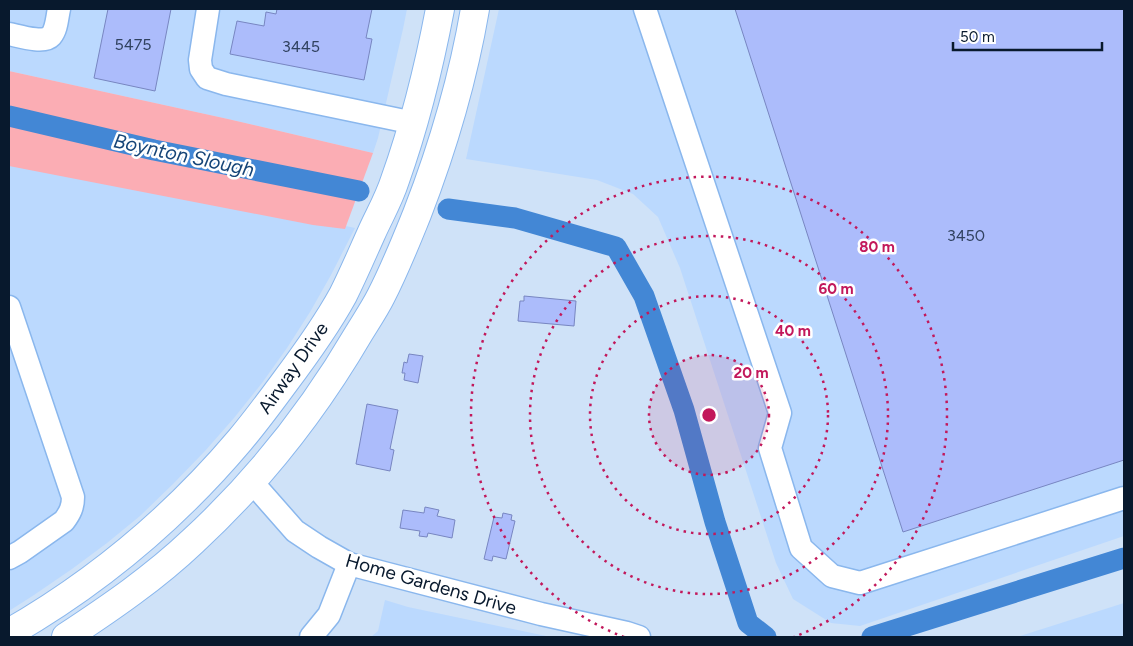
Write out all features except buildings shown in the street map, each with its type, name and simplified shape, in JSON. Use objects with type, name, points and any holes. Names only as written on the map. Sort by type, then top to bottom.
[{"type":"main road","name":"Airway Drive","points":[[9,633],[38,617],[82,586],[134,546],[171,513],[241,439],[310,347],[342,296],[395,182],[427,74],[440,9]]},
{"type":"main road","name":"Airway Drive","points":[[66,637],[142,584],[185,548],[234,501],[281,446],[318,398],[381,296],[411,229],[428,185],[459,88],[475,9]]},
{"type":"main road","points":[[251,481],[247,463],[252,452],[313,373],[324,355],[342,296]]},
{"type":"street","points":[[9,34],[35,40],[50,37],[59,9]]},
{"type":"street","points":[[208,9],[200,60],[201,69],[207,78],[226,84],[414,123]]},
{"type":"street","points":[[645,9],[780,413],[770,448],[801,548],[832,576],[860,583],[1124,498]]},
{"type":"street","points":[[9,307],[73,497],[73,506],[70,514],[64,521],[9,558]]},
{"type":"street","name":"Home Gardens Drive","points":[[251,481],[295,532],[319,548],[350,564],[541,614],[638,637]]},
{"type":"street","points":[[311,637],[329,615],[350,564]]},
{"type":"shaded area","points":[[9,9],[407,9],[373,153],[9,71]]},
{"type":"shaded area","points":[[499,9],[1124,9],[1124,536],[860,626],[831,623],[793,599],[776,563],[680,268],[658,217],[633,194],[597,180],[466,159]]},
{"type":"shaded area","points":[[9,71],[373,153],[345,229],[313,225],[9,166]]},
{"type":"shaded area","points":[[9,149],[355,228],[331,275],[287,348],[262,383],[205,451],[140,516],[107,543],[9,611]]},
{"type":"shaded area","points":[[385,600],[408,607],[551,637],[371,637],[378,631]]},
{"type":"shaded area","points":[[1124,603],[1124,637],[1017,637]]},
{"type":"waterway","name":"Boynton Slough","points":[[9,116],[154,150],[359,191]]},
{"type":"waterway","points":[[448,209],[515,218],[616,247],[644,296],[684,410],[715,522],[748,623],[766,637]]},
{"type":"waterway","points":[[872,637],[1124,558]]}]
